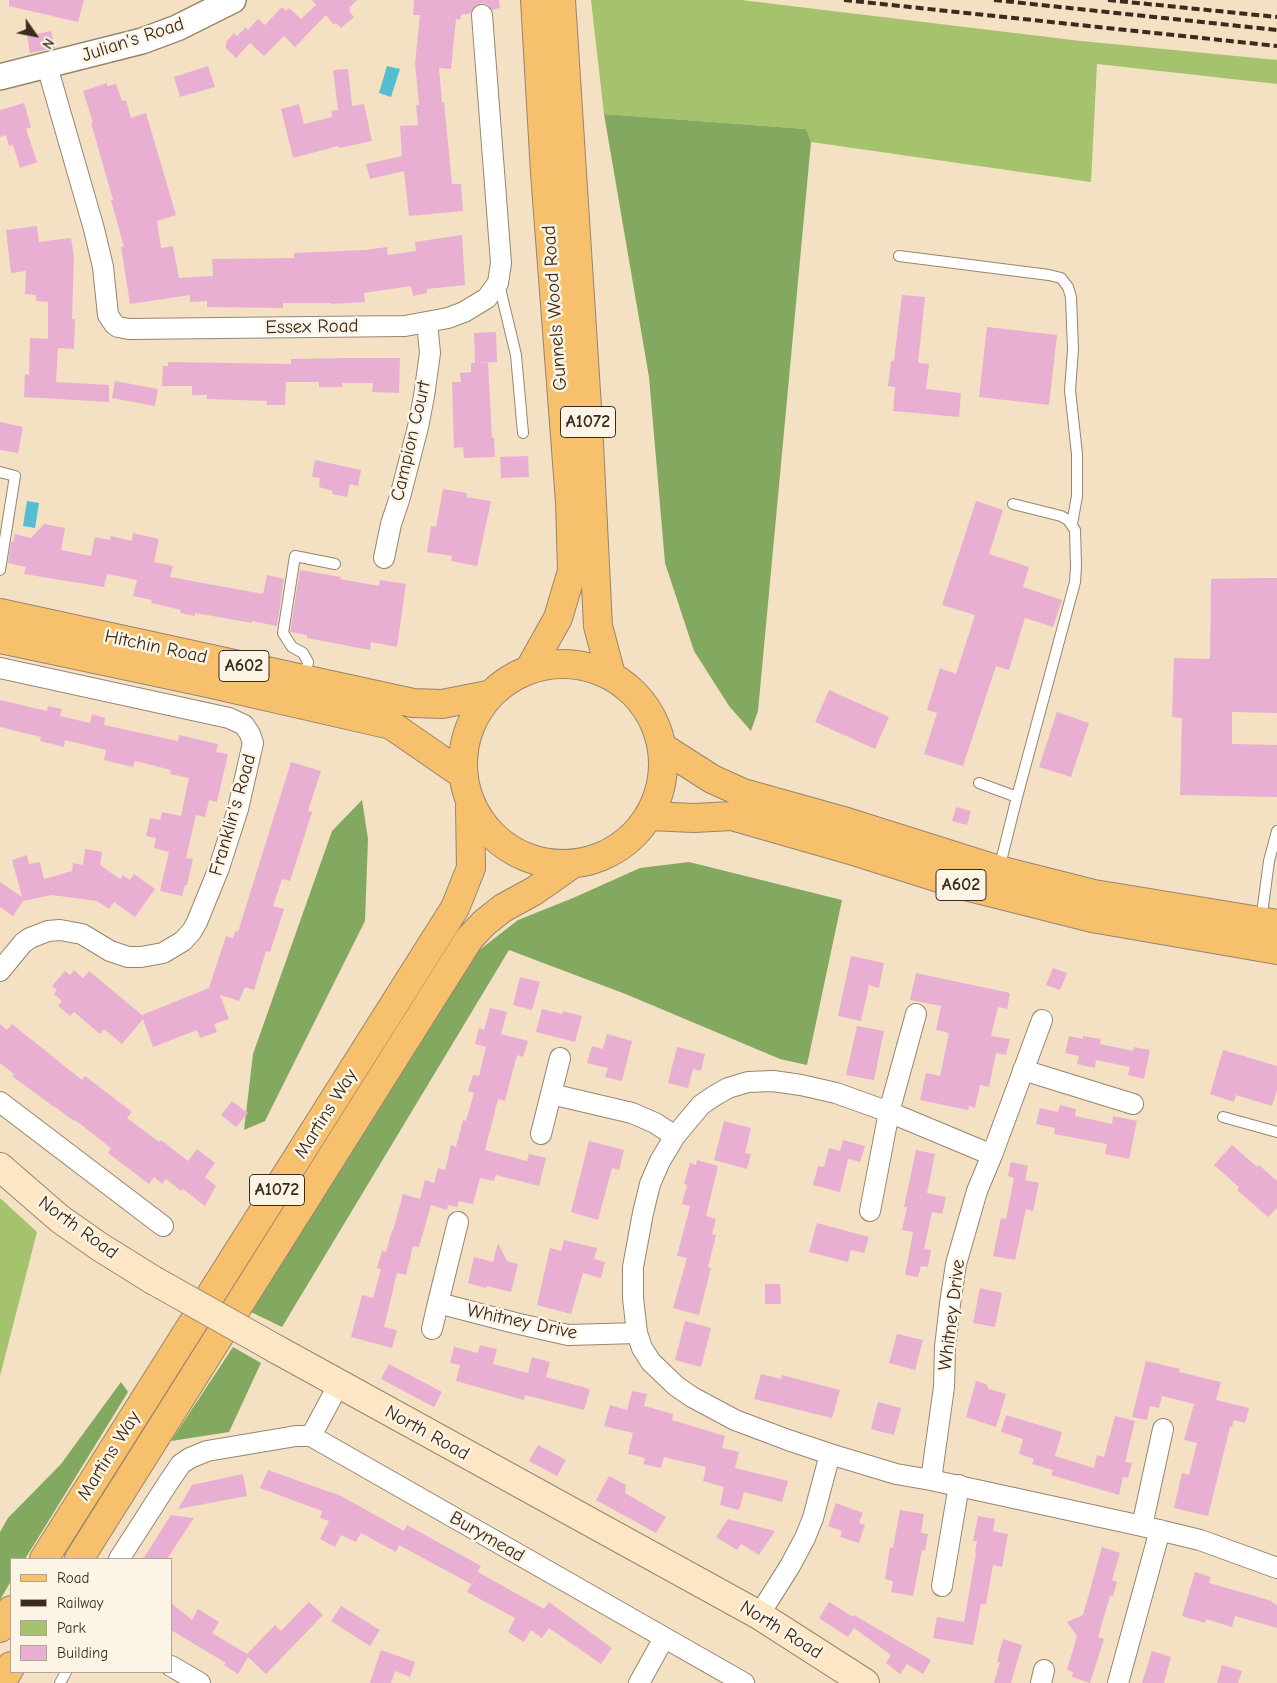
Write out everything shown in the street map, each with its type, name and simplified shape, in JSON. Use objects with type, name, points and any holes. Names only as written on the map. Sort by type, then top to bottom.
[{"type":"main road","name":"Gunnels Wood Road","points":[[530,668],[558,618],[572,571],[569,492],[545,172],[535,0]]},
{"type":"main road","name":"Gunnels Wood Road","points":[[561,0],[588,423],[598,626],[611,675]]},
{"type":"main road","name":"Hitchin Road","points":[[0,613],[413,703],[442,704],[488,695]]},
{"type":"main road","name":"Hitchin Road","points":[[0,639],[208,682],[391,726],[462,774]]},
{"type":"main road","name":"A602","points":[[572,663],[611,675],[635,693],[652,716],[662,747],[660,790],[649,816],[618,848],[594,860],[571,865],[530,860],[498,842],[470,807],[462,774],[466,734],[488,695],[530,668],[572,663]]},
{"type":"main road","name":"A602","points":[[662,747],[712,778],[743,792],[847,822],[999,870],[1094,894],[1269,923]]},
{"type":"main road","name":"Martins Way","points":[[45,1558],[455,908],[471,868],[470,807]]},
{"type":"main road","name":"A602","points":[[649,816],[694,818],[732,816],[848,849],[961,885],[1092,918],[1277,950]]},
{"type":"main road","name":"A1072","points":[[80,1558],[469,939],[484,923],[503,908],[534,891],[571,865]]},
{"type":"main road","name":"North Road","points":[[0,1167],[60,1218],[100,1247],[153,1280],[276,1350],[759,1615],[865,1683]]},
{"type":"main road","points":[[0,1628],[10,1612]]},
{"type":"main road","points":[[1,1683],[10,1668]]},
{"type":"street","name":"Julian's Road","points":[[0,77],[142,41],[177,28],[233,0]]},
{"type":"street","points":[[482,15],[500,262],[498,283]]},
{"type":"street","name":"Essex Road","points":[[47,66],[94,229],[103,267],[108,315],[118,327],[405,326],[448,318],[464,312],[488,298],[498,283]]},
{"type":"street","name":"Campion Court","points":[[384,558],[391,524],[418,427],[424,396],[430,353],[427,322]]},
{"type":"street","name":"Franklin's Road","points":[[0,668],[229,718],[241,723],[248,729],[253,743],[238,809],[219,868],[197,922],[183,941],[163,953],[140,957],[128,956],[110,951],[82,934],[60,930],[30,938],[23,943],[0,971]]},
{"type":"street","points":[[870,1211],[889,1112],[916,1014]]},
{"type":"street","name":"Whitney Drive","points":[[931,1480],[943,1396],[949,1312],[956,1264],[977,1191],[1024,1070],[1034,1030]]},
{"type":"street","points":[[541,1134],[560,1058]]},
{"type":"street","points":[[1024,1070],[1132,1104]]},
{"type":"street","points":[[992,1154],[889,1112],[801,1084],[773,1081],[748,1082],[728,1088],[714,1096],[690,1116],[660,1161],[650,1184],[633,1267],[633,1298],[637,1333],[642,1348],[651,1362],[676,1386],[692,1397],[734,1420],[788,1440],[896,1474],[959,1485],[1200,1540],[1277,1568]]},
{"type":"street","points":[[551,1094],[632,1113],[650,1120],[675,1136]]},
{"type":"street","points":[[0,1102],[163,1226]]},
{"type":"street","points":[[432,1328],[458,1222]]},
{"type":"street","name":"Whitney Drive","points":[[438,1303],[568,1335],[637,1333]]},
{"type":"street","points":[[120,1558],[181,1464],[207,1451],[296,1436],[311,1436],[339,1384]]},
{"type":"street","points":[[1118,1683],[1151,1528],[1163,1429]]},
{"type":"street","name":"Burymead","points":[[311,1436],[744,1683]]},
{"type":"street","points":[[759,1615],[805,1538],[813,1518],[830,1454]]},
{"type":"street","points":[[942,1586],[959,1485]]},
{"type":"street","points":[[639,1683],[664,1638]]},
{"type":"street","points":[[172,1667],[200,1683]]},
{"type":"lane","points":[[899,256],[1049,274],[1061,278],[1068,287],[1071,297],[1073,350],[1070,390],[1076,454],[1077,496],[1072,524]]},
{"type":"lane","points":[[498,283],[516,355],[523,433]]},
{"type":"lane","points":[[0,472],[15,476],[0,570]]},
{"type":"lane","points":[[999,870],[1075,582],[1076,566],[1074,530],[1068,520],[1061,516],[1013,504]]},
{"type":"lane","points":[[305,679],[308,662],[303,653],[292,647],[283,633],[295,556],[335,564]]},
{"type":"lane","points":[[978,783],[1017,797]]},
{"type":"lane","points":[[1269,923],[1277,831]]},
{"type":"lane","points":[[1223,1117],[1277,1132]]},
{"type":"green space","points":[[591,0],[741,0],[1081,41],[1277,60],[1277,84],[1097,64],[1091,182],[811,142],[806,129],[604,114]]},
{"type":"green space","points":[[604,114],[806,129],[811,142],[758,711],[751,731],[729,706],[694,651],[665,563],[649,377]]},
{"type":"green space","points":[[362,800],[368,839],[365,921],[265,1121],[244,1130],[253,1054],[332,831]]},
{"type":"green space","points":[[689,862],[842,900],[807,1065],[780,1059],[628,995],[509,950],[282,1327],[251,1312],[478,951],[518,920],[640,868]]},
{"type":"green space","points":[[0,1198],[37,1232],[0,1376]]},
{"type":"green space","points":[[233,1347],[261,1363],[229,1432],[171,1441]]},
{"type":"green space","points":[[121,1382],[128,1392],[26,1558],[10,1558],[10,1583],[0,1600],[0,1532],[8,1518],[61,1464]]},
{"type":"water","points":[[387,66],[400,69],[391,97],[379,93]]},
{"type":"water","points":[[27,501],[39,503],[35,528],[23,526]]},
{"type":"building","points":[[9,0],[84,0],[78,22],[9,6]]},
{"type":"building","points":[[312,0],[357,0],[349,8],[354,17],[341,28],[336,23],[334,25],[326,15],[295,47],[284,36],[264,56],[250,43],[236,58],[226,48],[226,42],[234,33],[237,36],[246,27],[248,30],[258,19],[265,25],[282,7],[286,11],[289,8],[301,19],[316,5]]},
{"type":"building","points":[[414,0],[499,0],[500,8],[492,10],[488,5],[481,3],[475,6],[471,13],[461,15],[460,20],[456,19],[451,69],[439,68],[452,184],[461,184],[463,211],[409,216],[404,171],[370,179],[366,164],[402,156],[400,126],[418,125],[416,105],[419,105],[415,63],[420,15],[413,15]]},
{"type":"building","points":[[51,31],[55,48],[30,53],[27,36]]},
{"type":"building","points":[[208,66],[215,87],[180,97],[174,77]]},
{"type":"building","points":[[348,69],[352,106],[364,104],[372,141],[339,148],[338,146],[293,158],[281,109],[299,104],[304,124],[332,117],[331,111],[338,110],[333,70]]},
{"type":"building","points":[[107,83],[107,86],[116,84],[122,101],[126,100],[131,118],[146,113],[176,215],[157,221],[161,248],[173,246],[179,278],[213,276],[212,259],[294,258],[294,253],[365,250],[387,247],[388,255],[416,251],[415,242],[462,235],[465,285],[427,289],[427,293],[413,296],[411,286],[364,293],[365,302],[331,304],[283,303],[283,308],[207,307],[207,301],[190,302],[190,295],[130,304],[121,247],[124,247],[91,123],[93,123],[83,91]]},
{"type":"building","points":[[24,103],[31,127],[26,129],[37,162],[20,168],[13,145],[9,146],[6,135],[0,137],[0,110]]},
{"type":"building","points":[[37,226],[39,242],[71,238],[74,257],[72,319],[75,319],[74,349],[58,348],[56,382],[109,385],[109,402],[24,397],[25,374],[29,375],[30,338],[48,339],[48,302],[36,301],[36,295],[25,294],[26,271],[11,273],[6,230]]},
{"type":"building","points":[[902,295],[925,297],[918,363],[929,364],[926,389],[961,393],[959,417],[893,411],[895,387],[888,386],[891,361],[894,361]]},
{"type":"building","points":[[987,327],[1057,335],[1049,405],[979,397]]},
{"type":"building","points":[[496,332],[497,362],[475,363],[474,333]]},
{"type":"building","points":[[400,358],[399,393],[372,392],[373,383],[342,383],[342,387],[319,387],[319,382],[286,382],[285,405],[267,405],[267,401],[207,399],[207,395],[192,395],[192,386],[162,386],[163,366],[168,366],[168,362],[291,364],[291,359]]},
{"type":"building","points":[[471,363],[488,363],[492,438],[494,438],[495,457],[464,458],[463,447],[454,448],[452,382],[461,382],[460,373],[471,372]]},
{"type":"building","points":[[115,381],[158,389],[155,406],[112,398]]},
{"type":"building","points":[[0,422],[23,427],[18,453],[0,450]]},
{"type":"building","points":[[528,456],[529,477],[501,478],[500,457]]},
{"type":"building","points":[[315,460],[361,470],[358,486],[350,484],[347,497],[332,494],[333,491],[319,487],[320,478],[312,477]]},
{"type":"building","points":[[443,489],[467,493],[466,497],[491,501],[477,566],[451,561],[452,556],[427,552],[431,526],[436,527]]},
{"type":"building","points":[[976,501],[1003,510],[989,554],[1029,567],[1023,587],[1062,600],[1053,627],[1025,618],[1009,670],[996,666],[963,766],[924,754],[937,713],[927,710],[940,668],[956,674],[975,615],[942,605]]},
{"type":"building","points":[[44,524],[65,528],[61,550],[91,556],[95,537],[110,540],[111,536],[132,541],[133,533],[159,539],[154,562],[173,566],[170,577],[263,594],[267,575],[284,579],[277,626],[195,613],[195,616],[180,613],[181,610],[151,603],[152,600],[133,596],[137,580],[107,574],[104,587],[24,574],[26,567],[8,563],[11,542],[13,542],[15,534],[31,538]]},
{"type":"building","points":[[300,570],[379,586],[380,580],[406,584],[397,647],[371,642],[370,650],[307,638],[307,635],[290,632]]},
{"type":"building","points":[[1277,578],[1277,713],[1232,712],[1232,744],[1277,745],[1277,797],[1180,795],[1182,718],[1172,717],[1174,658],[1210,659],[1211,579]]},
{"type":"building","points":[[829,690],[889,717],[875,749],[815,722]]},
{"type":"building","points":[[0,700],[47,711],[48,706],[62,709],[60,716],[90,723],[92,714],[105,718],[104,725],[178,741],[179,735],[218,744],[216,752],[228,754],[217,802],[209,800],[205,817],[196,815],[186,858],[193,859],[187,885],[185,885],[182,896],[160,891],[169,852],[154,848],[156,838],[146,836],[150,818],[160,820],[162,812],[181,816],[189,778],[170,774],[171,770],[135,761],[133,767],[104,760],[106,750],[65,740],[64,747],[40,741],[41,737],[0,727]]},
{"type":"building","points":[[1057,712],[1089,723],[1071,777],[1039,767]]},
{"type":"building","points":[[291,762],[321,771],[308,811],[312,812],[290,881],[282,879],[273,906],[284,909],[270,952],[266,951],[254,990],[245,987],[239,1001],[220,995],[229,1019],[214,1024],[217,1032],[200,1038],[197,1030],[153,1047],[143,1019],[122,1044],[104,1029],[100,1034],[74,1012],[70,1016],[58,1006],[62,1001],[54,994],[57,990],[52,986],[65,971],[70,975],[74,970],[83,978],[89,971],[142,1015],[209,988],[226,936],[233,938],[235,931],[238,932]]},
{"type":"building","points":[[956,807],[971,811],[967,825],[952,821]]},
{"type":"building","points":[[85,849],[102,852],[100,865],[120,879],[123,875],[130,880],[134,874],[155,889],[135,917],[114,902],[109,909],[97,901],[52,895],[23,901],[13,916],[0,907],[0,882],[22,897],[12,860],[27,855],[29,864],[40,862],[44,879],[72,871],[73,863],[83,865]]},
{"type":"building","points":[[851,956],[884,963],[879,988],[869,985],[861,1021],[838,1016]]},
{"type":"building","points":[[1053,968],[1067,973],[1060,990],[1046,985]]},
{"type":"building","points":[[916,973],[1010,993],[1007,1009],[998,1007],[991,1036],[1010,1039],[1006,1055],[996,1053],[989,1087],[980,1085],[975,1108],[969,1106],[968,1110],[920,1100],[926,1073],[940,1076],[949,1033],[936,1030],[941,1006],[910,1000]]},
{"type":"building","points":[[520,977],[540,982],[532,1010],[513,1005]]},
{"type":"building","points":[[490,1008],[507,1012],[501,1034],[528,1041],[523,1057],[517,1055],[505,1101],[498,1099],[485,1150],[527,1161],[529,1154],[546,1158],[539,1186],[496,1175],[494,1181],[480,1178],[473,1204],[459,1201],[457,1207],[448,1205],[447,1210],[431,1205],[419,1247],[413,1246],[406,1275],[397,1273],[384,1327],[397,1330],[392,1348],[351,1337],[362,1295],[373,1298],[381,1269],[377,1268],[382,1251],[386,1252],[403,1194],[420,1199],[425,1180],[434,1183],[438,1168],[445,1170],[451,1145],[456,1147],[463,1120],[466,1121],[474,1093],[468,1091],[473,1075],[479,1076],[486,1047],[475,1044],[479,1028],[484,1030]]},
{"type":"building","points":[[542,1009],[562,1014],[563,1011],[582,1016],[575,1042],[536,1032]]},
{"type":"building","points":[[0,1024],[7,1030],[12,1024],[82,1080],[85,1076],[132,1112],[127,1118],[159,1142],[161,1140],[188,1161],[197,1149],[215,1163],[205,1177],[216,1186],[205,1206],[166,1179],[162,1184],[154,1177],[149,1184],[108,1153],[111,1148],[12,1076],[14,1074],[0,1063]]},
{"type":"building","points":[[857,1026],[884,1031],[874,1080],[846,1075]]},
{"type":"building","points":[[607,1034],[632,1041],[622,1081],[605,1077],[608,1068],[587,1063],[592,1046],[603,1049]]},
{"type":"building","points":[[1069,1036],[1083,1039],[1083,1036],[1101,1039],[1100,1044],[1133,1051],[1134,1047],[1150,1050],[1144,1079],[1128,1075],[1130,1067],[1096,1060],[1095,1068],[1077,1064],[1079,1056],[1065,1053]]},
{"type":"building","points":[[677,1047],[705,1054],[701,1071],[693,1069],[688,1088],[668,1083]]},
{"type":"building","points":[[1223,1050],[1277,1066],[1277,1090],[1272,1106],[1236,1095],[1234,1102],[1210,1094]]},
{"type":"building","points":[[232,1101],[248,1113],[236,1127],[221,1115]]},
{"type":"building","points":[[1060,1105],[1076,1109],[1075,1116],[1112,1124],[1113,1116],[1137,1121],[1129,1159],[1105,1154],[1107,1144],[1054,1134],[1055,1128],[1036,1124],[1040,1108],[1058,1112]]},
{"type":"building","points":[[724,1121],[751,1128],[745,1153],[751,1154],[747,1169],[714,1160]]},
{"type":"building","points":[[843,1140],[865,1146],[860,1162],[848,1159],[840,1192],[813,1185],[818,1166],[824,1167],[829,1148],[840,1151]]},
{"type":"building","points":[[589,1141],[624,1150],[619,1170],[612,1168],[598,1220],[571,1212]]},
{"type":"building","points":[[1232,1145],[1257,1167],[1259,1165],[1277,1181],[1277,1208],[1268,1217],[1237,1190],[1239,1187],[1214,1165]]},
{"type":"building","points":[[916,1150],[935,1154],[927,1193],[946,1197],[942,1214],[932,1212],[924,1249],[931,1250],[928,1267],[921,1266],[918,1277],[905,1275],[913,1232],[902,1230],[907,1207],[904,1207]]},
{"type":"building","points":[[697,1160],[718,1166],[706,1216],[716,1219],[712,1234],[716,1235],[708,1267],[711,1268],[699,1315],[673,1308],[687,1258],[677,1256],[690,1206],[682,1204],[687,1185],[684,1184],[690,1163],[696,1165]]},
{"type":"building","points":[[1011,1162],[1028,1166],[1025,1180],[1039,1183],[1033,1211],[1026,1209],[1015,1260],[993,1256],[1001,1218],[1006,1219],[1014,1178],[1008,1176]]},
{"type":"building","points":[[817,1223],[869,1237],[864,1253],[851,1250],[848,1262],[809,1252]]},
{"type":"building","points":[[564,1240],[597,1248],[594,1259],[605,1262],[601,1278],[583,1273],[571,1314],[537,1305],[550,1248],[561,1251]]},
{"type":"building","points":[[498,1243],[507,1261],[518,1264],[511,1292],[468,1283],[474,1257],[493,1262]]},
{"type":"building","points":[[765,1284],[780,1284],[781,1304],[765,1304]]},
{"type":"building","points":[[980,1288],[1002,1293],[995,1327],[973,1323]]},
{"type":"building","points":[[685,1321],[711,1328],[701,1367],[675,1360]]},
{"type":"building","points":[[897,1334],[923,1340],[915,1370],[889,1363]]},
{"type":"building","points":[[480,1345],[497,1349],[493,1364],[528,1373],[532,1357],[550,1362],[546,1377],[590,1389],[584,1410],[525,1395],[524,1400],[456,1381],[460,1365],[450,1363],[454,1347],[478,1353]]},
{"type":"building","points":[[1146,1361],[1180,1369],[1179,1372],[1221,1382],[1216,1400],[1249,1408],[1245,1423],[1234,1420],[1232,1427],[1230,1427],[1208,1516],[1174,1508],[1182,1473],[1189,1475],[1197,1443],[1184,1440],[1194,1404],[1162,1396],[1159,1408],[1150,1406],[1147,1420],[1132,1417]]},
{"type":"building","points":[[389,1364],[442,1392],[434,1407],[381,1379]]},
{"type":"building","points":[[761,1374],[781,1379],[782,1375],[840,1390],[832,1418],[754,1399]]},
{"type":"building","points":[[976,1381],[986,1384],[989,1389],[1006,1394],[996,1427],[966,1417]]},
{"type":"building","points":[[632,1391],[647,1394],[644,1406],[673,1414],[672,1420],[725,1436],[722,1448],[739,1452],[735,1468],[788,1481],[782,1502],[744,1492],[739,1510],[720,1505],[724,1487],[703,1481],[706,1467],[664,1457],[661,1468],[643,1464],[645,1458],[628,1454],[633,1433],[604,1426],[610,1405],[627,1410]]},
{"type":"building","points":[[878,1402],[901,1408],[894,1435],[871,1429]]},
{"type":"building","points":[[1006,1415],[1062,1432],[1055,1456],[1094,1468],[1097,1455],[1104,1457],[1115,1416],[1135,1421],[1125,1462],[1132,1463],[1128,1478],[1123,1477],[1119,1495],[1051,1475],[1053,1470],[1032,1464],[1034,1459],[1019,1454],[1023,1439],[1001,1432]]},
{"type":"building","points":[[538,1445],[566,1460],[557,1476],[529,1461]]},
{"type":"building","points":[[268,1470],[341,1496],[404,1531],[407,1525],[481,1566],[471,1584],[399,1545],[396,1552],[361,1533],[356,1542],[341,1535],[335,1547],[320,1539],[329,1521],[320,1518],[322,1511],[260,1488]]},
{"type":"building","points":[[243,1474],[247,1496],[178,1509],[192,1485]]},
{"type":"building","points":[[609,1476],[626,1485],[625,1493],[666,1517],[656,1533],[596,1500]]},
{"type":"building","points":[[836,1503],[863,1513],[859,1523],[865,1525],[859,1543],[840,1537],[842,1531],[828,1526]]},
{"type":"building","points":[[900,1510],[924,1514],[921,1533],[928,1534],[925,1551],[922,1550],[913,1596],[891,1592],[893,1581],[885,1579],[890,1547],[893,1548]]},
{"type":"building","points":[[171,1515],[194,1518],[168,1558],[144,1558]]},
{"type":"building","points":[[978,1516],[995,1519],[993,1531],[1008,1534],[1002,1567],[993,1565],[986,1604],[981,1604],[973,1645],[933,1638],[937,1617],[964,1622],[976,1553],[977,1541],[973,1541]]},
{"type":"building","points":[[728,1519],[775,1531],[759,1555],[741,1544],[737,1550],[716,1537]]},
{"type":"building","points":[[1102,1547],[1120,1553],[1112,1580],[1117,1582],[1113,1596],[1110,1596],[1098,1637],[1104,1639],[1090,1683],[1072,1677],[1073,1672],[1067,1670],[1077,1636],[1067,1622],[1083,1615]]},
{"type":"building","points":[[478,1572],[544,1609],[549,1602],[612,1648],[601,1664],[549,1628],[542,1638],[531,1630],[524,1642],[508,1632],[515,1618],[467,1592]]},
{"type":"building","points":[[1195,1572],[1211,1577],[1209,1583],[1272,1601],[1277,1605],[1277,1628],[1235,1616],[1232,1627],[1206,1619],[1205,1623],[1182,1616]]},
{"type":"building","points":[[309,1602],[323,1615],[266,1674],[248,1657],[238,1674],[224,1665],[226,1663],[172,1631],[172,1604],[192,1620],[198,1609],[219,1622],[212,1633],[247,1654],[275,1625],[281,1631]]},
{"type":"building","points":[[829,1602],[931,1660],[923,1674],[907,1664],[900,1674],[886,1663],[891,1655],[854,1628],[848,1637],[819,1618]]},
{"type":"building","points":[[341,1606],[380,1630],[370,1646],[331,1621]]},
{"type":"building","points":[[1003,1639],[1022,1645],[1011,1683],[994,1683],[1000,1662],[997,1662]]},
{"type":"building","points":[[381,1650],[415,1662],[410,1677],[395,1671],[391,1683],[370,1683]]},
{"type":"building","points":[[1152,1651],[1171,1657],[1164,1683],[1142,1683]]},
{"type":"building","points":[[1222,1665],[1242,1671],[1238,1683],[1217,1683]]},
{"type":"railway","points":[[844,0],[1277,46]]},
{"type":"railway","points":[[994,0],[1277,30]]},
{"type":"railway","points":[[1108,0],[1277,17]]}]
